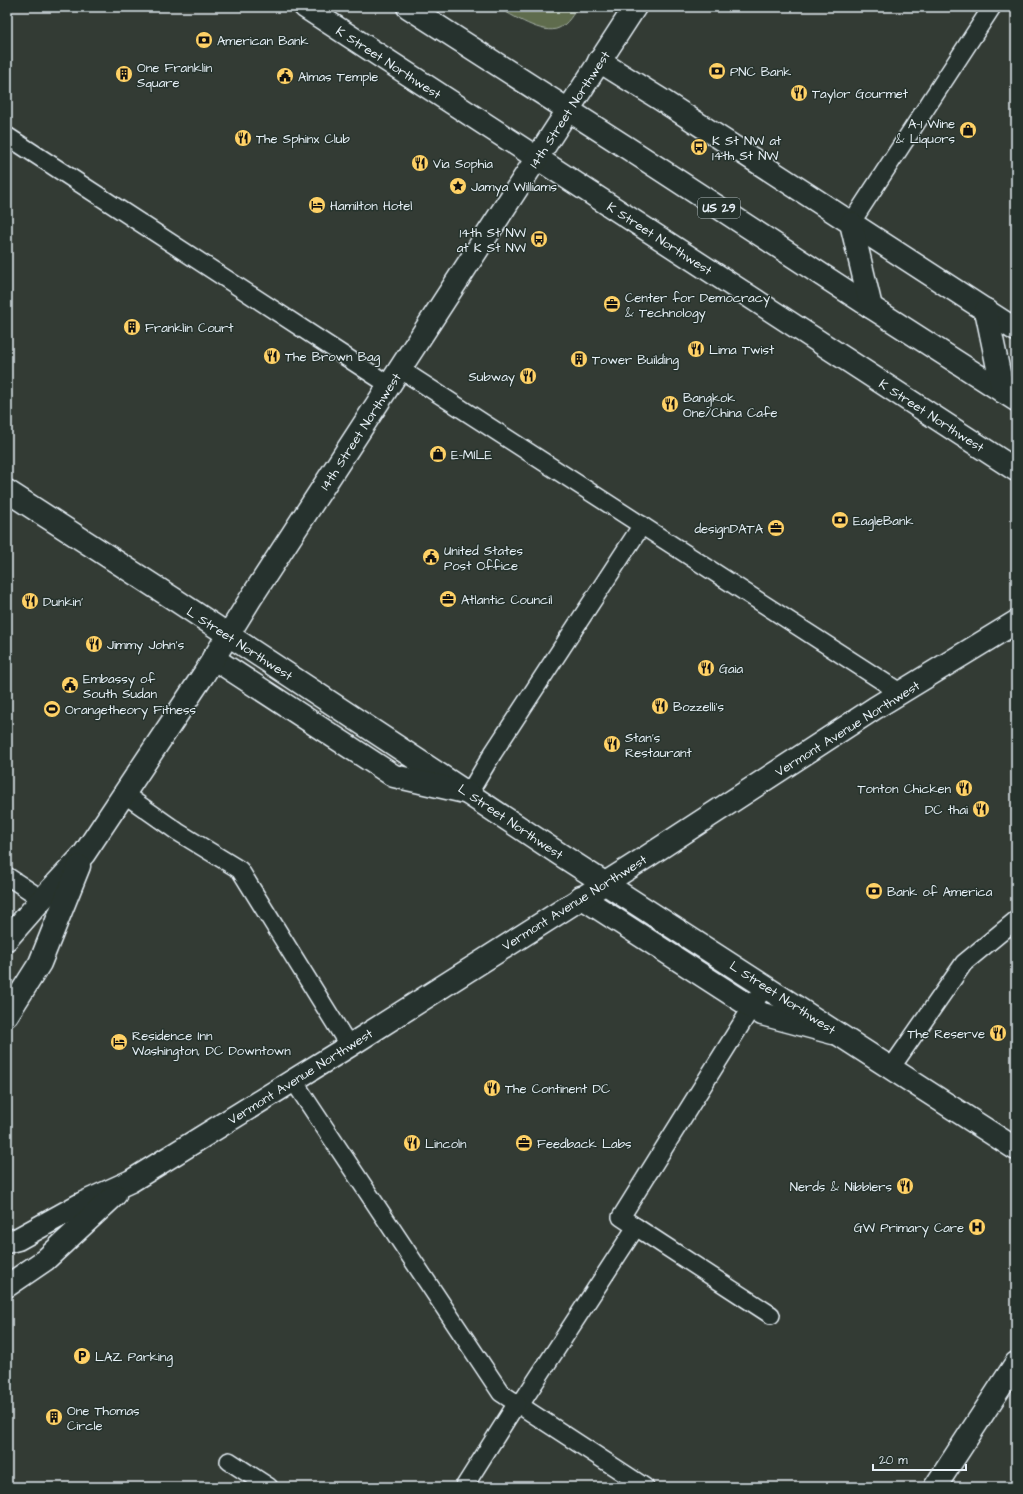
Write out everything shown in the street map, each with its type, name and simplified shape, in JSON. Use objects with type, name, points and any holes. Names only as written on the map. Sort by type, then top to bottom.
[{"type":"main road","name":"K Street Northwest","points":[[305,7],[1016,470]]},
{"type":"main road","name":"US 29","points":[[408,7],[1010,396]]},
{"type":"main road","name":"14th Street Northwest","points":[[7,939],[84,854],[228,636],[394,377],[635,7]]},
{"type":"main road","points":[[599,62],[666,103],[1016,330]]},
{"type":"main road","points":[[851,223],[871,307]]},
{"type":"main road","points":[[986,310],[1010,396]]},
{"type":"main road","name":"L Street Northwest","points":[[7,491],[561,854],[1016,1149]]},
{"type":"main road","name":"Vermont Avenue Northwest","points":[[7,1242],[18,1238],[83,1203],[131,1181],[349,1046],[581,897],[1016,622]]},
{"type":"main road","points":[[213,658],[394,776],[469,793]]},
{"type":"main road","name":"14th Street Northwest","points":[[7,1015],[40,963],[84,854]]},
{"type":"main road","points":[[581,897],[762,1014],[840,1035]]},
{"type":"main road","name":"Vermont Avenue Northwest","points":[[7,1286],[45,1260],[131,1181]]},
{"type":"main road","points":[[935,1487],[1016,1363]]},
{"type":"lane","points":[[851,223],[992,7]]},
{"type":"lane","points":[[7,136],[394,377],[642,525],[902,693]]},
{"type":"lane","points":[[469,793],[493,753],[642,525]]},
{"type":"lane","points":[[124,794],[178,832],[240,870],[349,1046]]},
{"type":"lane","points":[[7,876],[42,899]]},
{"type":"lane","points":[[891,1068],[964,963],[1016,920]]},
{"type":"lane","points":[[765,986],[621,1217],[771,1315]]},
{"type":"lane","points":[[292,1080],[501,1392],[645,1487]]},
{"type":"lane","points":[[464,1487],[636,1227]]},
{"type":"lane","points":[[229,1460],[270,1487]]},
{"type":"green space","points":[[497,7],[578,7],[565,24],[552,30],[528,24]]},
{"type":"place","name":"American Bank","points":[[204,40]]},
{"type":"place","name":"PNC Bank","points":[[717,71]]},
{"type":"place","name":"One Franklin Square","points":[[124,74]]},
{"type":"place","name":"Almas Temple","points":[[285,76]]},
{"type":"place","name":"Taylor Gourmet","points":[[799,93]]},
{"type":"place","name":"A-1 Wine & Liquors","points":[[968,130]]},
{"type":"place","name":"The Sphinx Club","points":[[243,138]]},
{"type":"place","name":"K St NW at 14th St NW","points":[[699,147]]},
{"type":"place","name":"Via Sophia","points":[[420,163]]},
{"type":"place","name":"Jamya Williams","points":[[458,186]]},
{"type":"place","name":"Hamilton Hotel","points":[[317,205]]},
{"type":"place","name":"14th St NW at K St NW","points":[[539,239]]},
{"type":"place","name":"Center for Democracy & Technology","points":[[612,304]]},
{"type":"place","name":"Franklin Court","points":[[132,327]]},
{"type":"place","name":"Lima Twist","points":[[696,349]]},
{"type":"place","name":"The Brown Bag","points":[[272,356]]},
{"type":"place","name":"Tower Building","points":[[579,359]]},
{"type":"place","name":"Subway","points":[[528,376]]},
{"type":"place","name":"Bangkok One/China Cafe","points":[[670,404]]},
{"type":"place","name":"E-MILE","points":[[438,454]]},
{"type":"place","name":"EagleBank","points":[[840,520]]},
{"type":"place","name":"designDATA","points":[[776,528]]},
{"type":"place","name":"United States Post Office","points":[[431,557]]},
{"type":"place","name":"Atlantic Council","points":[[448,599]]},
{"type":"place","name":"Dunkin'","points":[[30,601]]},
{"type":"place","name":"Jimmy John's","points":[[94,644]]},
{"type":"place","name":"Gaia","points":[[706,668]]},
{"type":"place","name":"Embassy of South Sudan","points":[[70,685]]},
{"type":"place","name":"Bozzelli's","points":[[660,706]]},
{"type":"place","name":"Orangetheory Fitness","points":[[52,709]]},
{"type":"place","name":"Stan's Restaurant","points":[[612,744]]},
{"type":"place","name":"Tonton Chicken","points":[[964,788]]},
{"type":"place","name":"DC thai","points":[[981,809]]},
{"type":"place","name":"Bank of America","points":[[874,891]]},
{"type":"place","name":"The Reserve","points":[[998,1033]]},
{"type":"place","name":"Residence Inn Washington, DC Downtown","points":[[119,1042]]},
{"type":"place","name":"The Continent DC","points":[[492,1088]]},
{"type":"place","name":"Lincoln","points":[[412,1143]]},
{"type":"place","name":"Feedback Labs","points":[[524,1143]]},
{"type":"place","name":"Nerds & Nibblers","points":[[905,1186]]},
{"type":"place","name":"GW Primary Care","points":[[977,1227]]},
{"type":"place","name":"LAZ Parking","points":[[82,1356]]},
{"type":"place","name":"One Thomas Circle","points":[[54,1417]]}]
